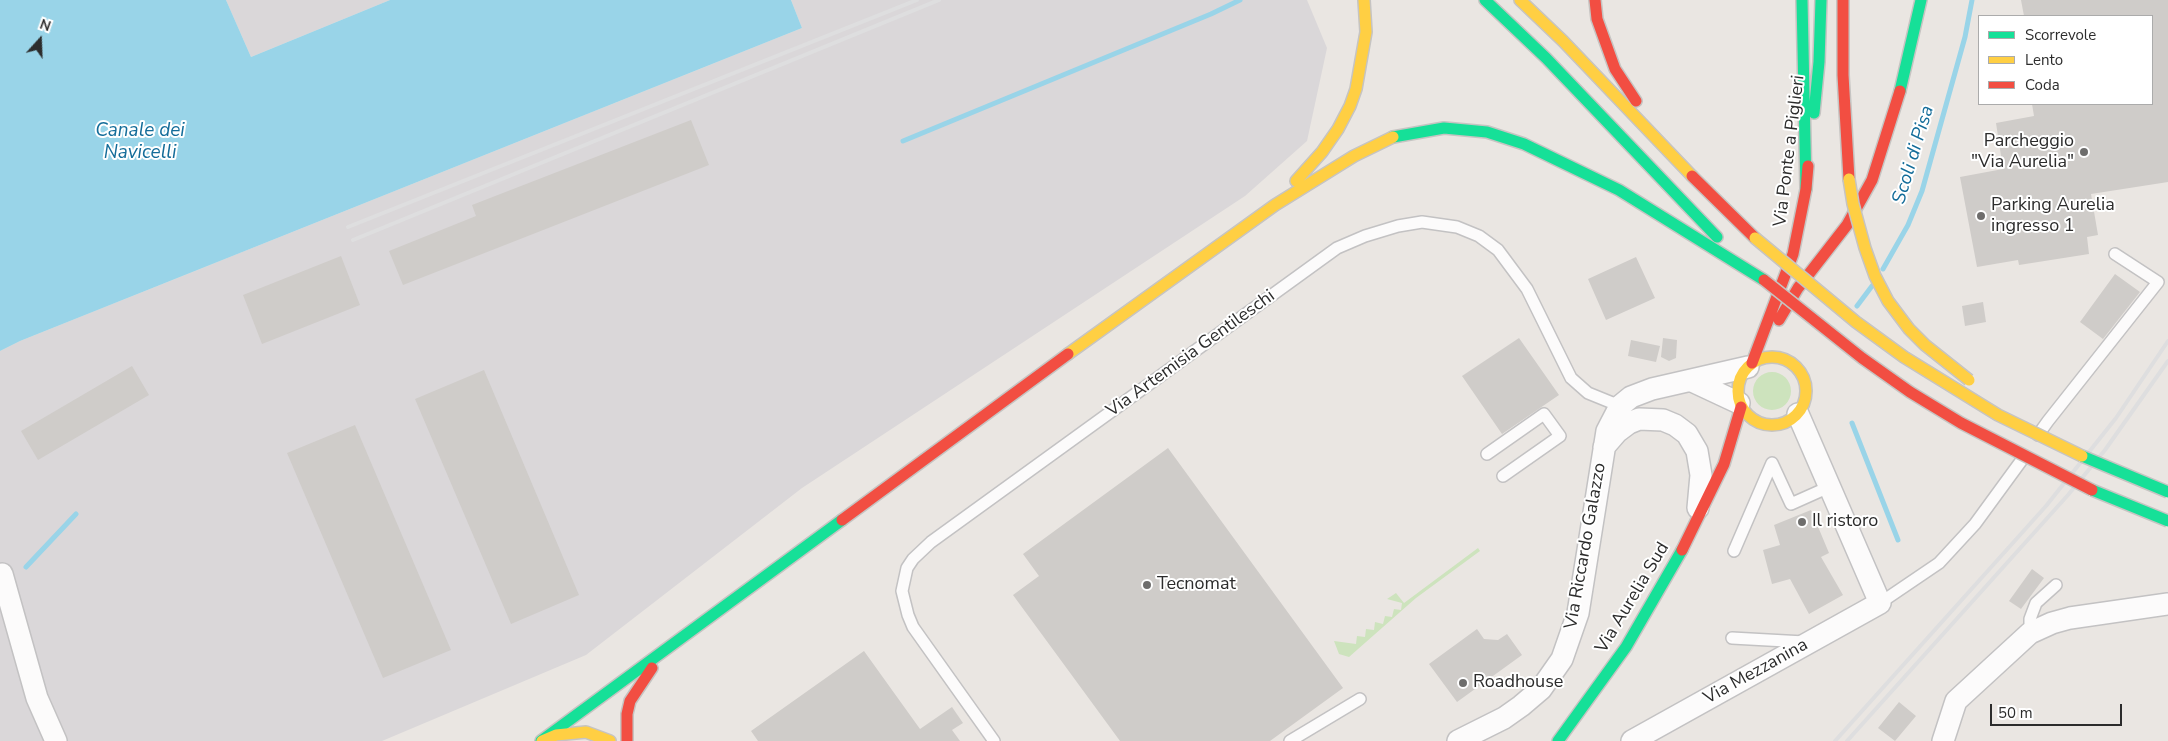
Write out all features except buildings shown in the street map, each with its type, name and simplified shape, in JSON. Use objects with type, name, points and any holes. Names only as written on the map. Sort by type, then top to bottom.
[{"type":"main road","points":[[1275,205],[1322,152],[1350,106],[1360,70],[1366,32],[1364,0]]},
{"type":"main road","points":[[1485,0],[1546,58],[1698,220],[1764,280],[1862,358],[1910,392],[1962,423],[2061,476],[2116,501],[2168,521]]},
{"type":"main road","points":[[1520,0],[1563,41],[1688,173],[1755,238],[1856,322],[1931,374],[1998,415],[2040,436],[2168,492]]},
{"type":"main road","points":[[1595,0],[1597,19],[1623,84],[1688,173]]},
{"type":"main road","points":[[1802,0],[1806,189]]},
{"type":"main road","name":"Via Ponte a Piglieri","points":[[1750,365],[1776,303],[1793,254],[1806,189],[1819,62],[1821,0]]},
{"type":"main road","points":[[1843,0],[1843,83],[1850,179],[1859,230],[1875,276],[1888,301],[1909,329],[1925,345],[2040,436]]},
{"type":"main road","name":"Via Ponte a Piglieri","points":[[1776,303],[1780,325],[1798,288],[1847,224],[1872,180],[1903,84],[1921,0]]},
{"type":"main road","points":[[542,741],[1178,273],[1275,205],[1374,146],[1398,136],[1444,128],[1487,132],[1524,144],[1563,162],[1654,211],[1764,280]]},
{"type":"main road","points":[[1724,464],[1740,405],[1738,384],[1750,365],[1770,357],[1785,355],[1797,368],[1805,384],[1806,395],[1803,405],[1798,414],[1783,424],[1765,425],[1750,418],[1740,405]]},
{"type":"main road","points":[[1724,464],[1748,439],[1765,425]]},
{"type":"main road","name":"Via Aurelia Sud","points":[[1558,741],[1626,647],[1659,593],[1692,532],[1724,464]]},
{"type":"main road","points":[[627,741],[626,730],[630,701],[666,648]]},
{"type":"main road","points":[[542,741],[562,734],[586,732],[610,741]]},
{"type":"street","points":[[1620,406],[1647,390],[1663,385],[1692,381],[1750,365]]},
{"type":"street","points":[[1692,381],[1740,405]]},
{"type":"street","name":"Via Riccardo Galazzo","points":[[1458,741],[1504,718],[1521,706],[1541,689],[1562,659],[1578,613],[1604,447],[1610,422],[1620,406]]},
{"type":"street","points":[[1798,414],[1880,603]]},
{"type":"street","name":"Via Riccardo Galazzo","points":[[1604,447],[1617,432],[1629,423],[1639,419],[1663,420],[1675,425],[1687,434],[1697,451],[1702,475],[1699,507],[1692,532]]},
{"type":"street","points":[[2,574],[37,698],[56,741]]},
{"type":"street","name":"Via Mezzanina","points":[[1632,741],[1880,603]]},
{"type":"street","points":[[1943,741],[1956,702],[2030,633],[2052,623],[2070,618],[2168,604]]},
{"type":"lane","name":"Via Artemisia Gentileschi","points":[[994,741],[913,627],[908,616],[902,591],[908,568],[913,559],[939,536],[1337,248],[1365,236],[1398,226],[1422,222],[1457,227],[1479,236],[1498,250],[1528,289],[1572,378],[1588,393],[1620,406]]},
{"type":"lane","points":[[1880,603],[1939,563],[1957,546],[2017,468],[2048,420],[2158,282],[2115,254]]},
{"type":"lane","points":[[1487,454],[1544,414],[1560,436],[1503,476]]},
{"type":"lane","points":[[1734,552],[1772,463],[1790,504],[1829,487]]},
{"type":"lane","points":[[2030,633],[2030,619],[2036,603],[2056,584]]},
{"type":"lane","points":[[1732,638],[1811,642]]},
{"type":"lane","points":[[1290,741],[1360,699]]},
{"type":"shaded area","points":[[226,0],[390,0],[251,57]]},
{"type":"shaded area","points":[[791,0],[1307,0],[1327,48],[1307,141],[1245,196],[802,488],[586,655],[382,741],[0,741],[0,351],[20,341],[802,28]]},
{"type":"green space","points":[[1772,372],[1785,378],[1791,391],[1785,404],[1772,410],[1759,404],[1753,391],[1759,378]]},
{"type":"green space","points":[[1478,548],[1480,551],[1416,598],[1349,657],[1339,654],[1334,641],[1356,644],[1357,636],[1365,637],[1366,629],[1374,630],[1375,622],[1383,624],[1385,616],[1392,617],[1394,609],[1401,610],[1402,603],[1387,599],[1396,593],[1404,603]]},
{"type":"water","name":"Canale dei Navicelli","points":[[0,0],[226,0],[251,57],[390,0],[791,0],[802,28],[20,341],[0,351]]},
{"type":"waterway","points":[[903,141],[1211,14],[1240,0]]},
{"type":"waterway","name":"Scoli di Pisa","points":[[1883,269],[1908,225],[1922,191],[1965,37],[1972,0]]},
{"type":"waterway","name":"Scoli di Pisa","points":[[1857,306],[1872,286]]},
{"type":"waterway","name":"Scoli di Pisa","points":[[1852,423],[1898,540]]},
{"type":"waterway","points":[[26,567],[76,514]]},
{"type":"railway","points":[[348,227],[917,0]]},
{"type":"railway","points":[[353,240],[939,0]]},
{"type":"railway","points":[[1835,741],[2046,506],[2116,418],[2168,341]]},
{"type":"railway","points":[[1847,741],[2068,495],[2105,450],[2168,361]]},
{"type":"traffic: fast","points":[[1485,0],[1546,58],[1717,237]]},
{"type":"traffic: fast","points":[[1802,0],[1806,189]]},
{"type":"traffic: fast","points":[[1814,113],[1819,62],[1821,0]]},
{"type":"traffic: fast","points":[[1900,91],[1921,0]]},
{"type":"traffic: fast","points":[[1393,137],[1444,128],[1487,132],[1524,144],[1619,190],[1764,280]]},
{"type":"traffic: fast","points":[[2082,456],[2168,492]]},
{"type":"traffic: fast","points":[[2092,490],[2168,521]]},
{"type":"traffic: fast","points":[[541,741],[842,520]]},
{"type":"traffic: fast","points":[[1558,741],[1626,647],[1682,550]]},
{"type":"traffic: slow","points":[[1296,181],[1322,152],[1338,129],[1350,106],[1356,89],[1366,32],[1364,0]]},
{"type":"traffic: slow","points":[[1520,0],[1563,41],[1692,176]]},
{"type":"traffic: slow","points":[[1068,354],[1275,205],[1354,156],[1393,137]]},
{"type":"traffic: slow","points":[[1849,179],[1853,204],[1865,248],[1875,276],[1888,301],[1909,329],[1925,345],[1969,380]]},
{"type":"traffic: slow","points":[[1755,238],[1856,322],[1904,357],[1998,415],[2082,456]]},
{"type":"traffic: slow","points":[[1779,357],[1791,363],[1800,372],[1806,384],[1806,391],[1804,404],[1796,415],[1779,425],[1765,425],[1748,415],[1740,404],[1738,384],[1748,367],[1759,359],[1779,357]]},
{"type":"traffic: slow","points":[[542,741],[556,735],[586,732],[610,741]]},
{"type":"traffic: jam","points":[[1595,0],[1597,19],[1615,69],[1636,101]]},
{"type":"traffic: jam","points":[[1843,0],[1843,75],[1849,179]]},
{"type":"traffic: jam","points":[[1779,320],[1798,288],[1847,225],[1872,180],[1900,91]]},
{"type":"traffic: jam","points":[[1752,363],[1793,254],[1806,189],[1808,166]]},
{"type":"traffic: jam","points":[[1692,176],[1755,238]]},
{"type":"traffic: jam","points":[[1764,280],[1862,358],[1910,392],[1961,423],[2092,490]]},
{"type":"traffic: jam","points":[[842,520],[1068,354]]},
{"type":"traffic: jam","points":[[1682,550],[1724,464],[1741,407]]},
{"type":"traffic: jam","points":[[627,741],[627,714],[630,701],[652,668]]},
{"type":"place","name":"Parcheggio \"Via Aurelia\"","points":[[2084,152]]},
{"type":"place","name":"Parking Aurelia ingresso 1","points":[[1981,216]]},
{"type":"place","name":"Il ristoro","points":[[1802,522]]},
{"type":"place","name":"Tecnomat","points":[[1147,585]]},
{"type":"place","name":"Roadhouse","points":[[1463,683]]}]
